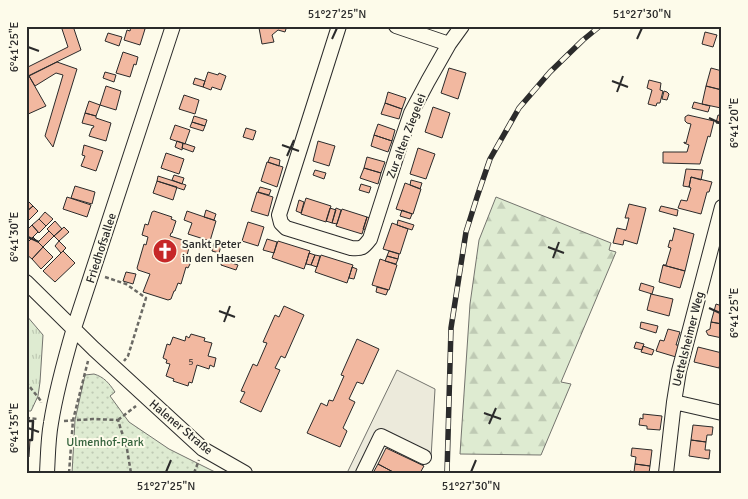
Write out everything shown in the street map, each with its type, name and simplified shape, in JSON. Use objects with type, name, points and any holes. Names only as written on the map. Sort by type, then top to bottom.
[{"type":"street","name":"Friedhofsallee","points":[[47,473],[51,420],[63,366],[173,26]]},
{"type":"street","name":"Zur alten Ziegelei","points":[[339,26],[280,215],[281,223],[286,228],[360,249],[370,239],[412,114],[449,44],[462,26]]},
{"type":"street","points":[[396,26],[449,44]]},
{"type":"street","name":"Uettelsheimer Weg","points":[[666,473],[679,371],[722,207]]},
{"type":"street","name":"Halener Straße","points":[[26,282],[146,398],[203,449],[245,473]]},
{"type":"street","points":[[674,402],[722,413]]},
{"type":"street","points":[[363,473],[381,436],[424,457]]},
{"type":"path","points":[[93,273],[126,284],[146,298],[128,356],[119,372]]},
{"type":"path","points":[[69,473],[73,420],[92,346]]},
{"type":"path","points":[[26,382],[41,401],[40,410]]},
{"type":"path","points":[[58,421],[118,420],[146,398]]},
{"type":"path","points":[[118,420],[127,449],[131,473]]},
{"type":"green space","points":[[496,197],[611,243],[609,250],[616,252],[561,382],[571,384],[541,455],[460,454],[470,304],[479,240]]},
{"type":"green space","points":[[26,315],[43,335],[38,396],[31,411],[26,411]]},
{"type":"green space","name":"Ulmenhof-Park","points":[[85,375],[98,375],[113,389],[115,392],[110,396],[129,422],[169,449],[217,473],[72,473],[75,420]]},
{"type":"shaded area","points":[[397,370],[435,389],[431,458],[388,436],[370,473],[347,473]]},
{"type":"building","points":[[61,26],[73,26],[81,50],[26,77],[26,68],[68,47]]},
{"type":"building","points":[[131,26],[145,29],[140,45],[124,40],[127,30],[130,31]]},
{"type":"building","points":[[255,26],[287,26],[285,32],[278,30],[272,35],[274,42],[262,44],[259,28]]},
{"type":"building","points":[[705,32],[717,35],[713,47],[702,44]]},
{"type":"building","points":[[108,33],[122,37],[119,46],[105,41]]},
{"type":"building","points":[[123,52],[138,57],[130,77],[116,73]]},
{"type":"building","points":[[57,62],[77,69],[53,147],[45,136],[63,75],[56,73],[35,86],[29,76]]},
{"type":"building","points":[[449,68],[466,73],[458,99],[441,93]]},
{"type":"building","points":[[711,68],[722,71],[722,90],[706,86]]},
{"type":"building","points":[[105,72],[116,75],[114,82],[103,78]]},
{"type":"building","points":[[208,72],[226,76],[221,90],[212,87],[211,90],[203,87]]},
{"type":"building","points":[[29,76],[46,106],[26,115],[26,77]]},
{"type":"building","points":[[195,78],[205,81],[203,87],[193,84]]},
{"type":"building","points":[[649,80],[661,83],[660,90],[663,91],[660,103],[657,103],[656,106],[648,104],[652,90],[647,88]]},
{"type":"building","points":[[106,86],[121,91],[116,110],[100,105]]},
{"type":"building","points":[[706,86],[722,90],[721,108],[702,104]]},
{"type":"building","points":[[664,91],[669,94],[667,100],[662,99]]},
{"type":"building","points":[[388,92],[406,98],[402,109],[385,103]]},
{"type":"building","points":[[184,95],[199,100],[195,114],[179,109]]},
{"type":"building","points":[[89,101],[100,105],[96,116],[85,113]]},
{"type":"building","points":[[694,102],[710,106],[708,112],[692,108]]},
{"type":"building","points":[[385,103],[402,109],[399,119],[381,114]]},
{"type":"building","points":[[433,107],[450,113],[442,138],[425,132]]},
{"type":"building","points":[[85,113],[111,123],[106,141],[89,136],[94,126],[82,123]]},
{"type":"building","points":[[688,115],[714,121],[700,164],[663,163],[663,152],[687,152],[689,145],[684,142],[686,143],[691,124],[685,121],[685,117]]},
{"type":"building","points":[[718,115],[722,116],[722,124],[716,123]]},
{"type":"building","points":[[194,116],[207,120],[205,126],[192,122]]},
{"type":"building","points":[[192,122],[205,126],[203,131],[190,127]]},
{"type":"building","points":[[378,124],[395,130],[392,141],[374,135]]},
{"type":"building","points":[[175,125],[190,130],[185,144],[170,139]]},
{"type":"building","points":[[246,128],[256,131],[253,140],[243,137]]},
{"type":"building","points":[[374,135],[392,141],[388,152],[371,146]]},
{"type":"building","points":[[177,141],[183,143],[182,150],[175,147]]},
{"type":"building","points":[[318,141],[335,146],[329,166],[313,161]]},
{"type":"building","points":[[183,143],[195,147],[193,152],[182,148]]},
{"type":"building","points":[[84,145],[103,151],[96,171],[81,166],[85,156],[82,155]]},
{"type":"building","points":[[418,148],[435,154],[426,179],[410,174]]},
{"type":"building","points":[[166,153],[184,159],[179,174],[161,168]]},
{"type":"building","points":[[270,157],[280,160],[279,166],[268,162]]},
{"type":"building","points":[[367,157],[385,162],[381,173],[364,168]]},
{"type":"building","points":[[267,162],[283,167],[277,187],[261,181]]},
{"type":"building","points":[[364,168],[381,173],[378,184],[360,178]]},
{"type":"building","points":[[686,169],[703,170],[701,180],[691,177],[689,187],[683,186]]},
{"type":"building","points":[[315,170],[326,173],[324,179],[313,175]]},
{"type":"building","points":[[174,175],[184,178],[182,184],[172,180]]},
{"type":"building","points":[[158,176],[186,185],[184,190],[157,181]]},
{"type":"building","points":[[691,177],[712,182],[701,214],[678,208],[681,200],[687,201],[691,188],[689,187]]},
{"type":"building","points":[[411,180],[422,183],[420,189],[410,185]]},
{"type":"building","points":[[157,181],[177,187],[173,200],[153,193]]},
{"type":"building","points":[[405,183],[421,189],[413,214],[396,209]]},
{"type":"building","points":[[361,184],[371,187],[369,193],[359,190]]},
{"type":"building","points":[[75,186],[95,192],[92,204],[71,198]]},
{"type":"building","points":[[260,187],[271,190],[269,195],[258,192]]},
{"type":"building","points":[[257,192],[273,197],[268,216],[251,211]]},
{"type":"building","points":[[67,197],[91,205],[87,217],[63,209]]},
{"type":"building","points":[[306,198],[331,206],[326,222],[301,214]]},
{"type":"building","points":[[299,200],[304,202],[301,213],[296,211]]},
{"type":"building","points":[[26,201],[33,206],[26,212]]},
{"type":"building","points":[[629,204],[646,208],[637,244],[624,240],[623,245],[613,243],[617,228],[626,230],[629,218],[625,218]]},
{"type":"building","points":[[33,206],[38,211],[26,223],[26,212]]},
{"type":"building","points":[[661,206],[678,210],[677,216],[659,211]]},
{"type":"building","points":[[330,208],[336,210],[332,223],[326,221]]},
{"type":"building","points":[[336,208],[341,210],[337,224],[332,223]]},
{"type":"building","points":[[342,209],[367,217],[362,234],[336,226]]},
{"type":"building","points":[[206,210],[216,214],[214,220],[204,217]]},
{"type":"building","points":[[402,210],[412,214],[410,219],[400,216]]},
{"type":"building","name":"Sankt Peter in den Haesen","points":[[154,211],[172,217],[171,219],[176,221],[170,236],[190,244],[186,259],[184,258],[183,260],[190,264],[188,268],[186,267],[181,284],[178,283],[171,299],[168,300],[143,292],[150,274],[137,268],[148,237],[142,235],[145,224],[148,225]]},
{"type":"building","points":[[187,211],[216,221],[210,241],[188,234],[192,223],[184,220]]},
{"type":"building","points":[[45,212],[53,219],[46,226],[39,219]]},
{"type":"building","points":[[367,217],[372,219],[369,230],[363,229]]},
{"type":"building","points":[[39,219],[46,226],[39,233],[32,225]]},
{"type":"building","points":[[398,220],[414,225],[412,230],[397,225]]},
{"type":"building","points":[[55,221],[62,229],[54,236],[47,229]]},
{"type":"building","points":[[248,222],[264,227],[258,246],[242,241]]},
{"type":"building","points":[[392,223],[408,229],[400,254],[383,249]]},
{"type":"building","points":[[32,225],[38,232],[26,244],[26,231]]},
{"type":"building","points":[[64,227],[69,232],[59,241],[54,236]]},
{"type":"building","points":[[673,228],[694,234],[685,271],[663,265],[666,265],[671,248],[668,247],[670,240],[672,241],[675,229]]},
{"type":"building","points":[[49,231],[54,236],[43,247],[38,242]]},
{"type":"building","points":[[33,237],[43,247],[32,259],[26,254],[26,244]]},
{"type":"building","points":[[267,239],[277,242],[274,253],[263,250]]},
{"type":"building","points":[[59,241],[66,248],[61,253],[55,246]]},
{"type":"building","points":[[278,241],[310,251],[304,269],[272,258]]},
{"type":"building","points":[[214,243],[221,246],[219,253],[212,251]]},
{"type":"building","points":[[43,247],[53,257],[41,269],[32,259]]},
{"type":"building","points":[[63,251],[75,263],[55,282],[43,271]]},
{"type":"building","points":[[389,251],[399,254],[398,259],[387,256]]},
{"type":"building","points":[[309,253],[315,255],[311,265],[306,264]]},
{"type":"building","points":[[315,255],[320,256],[317,267],[311,265]]},
{"type":"building","points":[[321,255],[353,265],[347,283],[315,272]]},
{"type":"building","points":[[387,256],[398,259],[396,264],[385,261]]},
{"type":"building","points":[[380,259],[397,265],[389,290],[372,285]]},
{"type":"building","points":[[222,260],[238,265],[236,270],[221,265]]},
{"type":"building","points":[[663,265],[685,271],[680,288],[659,282]]},
{"type":"building","points":[[352,267],[357,269],[354,279],[349,278]]},
{"type":"building","points":[[126,272],[136,274],[133,284],[123,281]]},
{"type":"building","points":[[641,283],[654,287],[652,294],[639,290]]},
{"type":"building","points":[[377,287],[388,290],[386,295],[376,292]]},
{"type":"building","points":[[651,294],[673,299],[669,316],[647,310]]},
{"type":"building","points":[[716,304],[722,306],[722,324],[711,322]]},
{"type":"building","points":[[284,306],[304,315],[285,358],[281,356],[275,368],[280,370],[261,412],[240,402],[245,392],[241,391],[253,364],[257,366],[267,343],[263,342],[275,315],[279,317]]},
{"type":"building","points":[[641,322],[658,326],[656,333],[640,328]]},
{"type":"building","points":[[711,322],[722,324],[722,338],[708,335],[706,331],[710,329]]},
{"type":"building","points":[[668,329],[680,332],[676,345],[679,345],[676,357],[656,351],[660,340],[664,341]]},
{"type":"building","points":[[191,334],[205,338],[204,341],[212,343],[208,356],[216,358],[214,367],[210,365],[209,369],[197,365],[192,383],[189,382],[188,386],[173,381],[174,379],[166,376],[170,364],[166,363],[167,360],[163,358],[167,344],[170,345],[173,337],[185,341],[186,336],[189,338]]},
{"type":"building","points":[[357,339],[379,349],[363,384],[357,382],[349,399],[355,402],[343,428],[347,431],[340,447],[307,433],[321,403],[327,406],[329,400],[333,401],[344,376],[341,375]]},
{"type":"building","points":[[636,342],[644,344],[642,350],[634,348]]},
{"type":"building","points":[[643,346],[654,350],[652,355],[641,352]]},
{"type":"building","points":[[698,347],[722,353],[719,368],[694,362]]},
{"type":"building","points":[[643,414],[662,416],[660,430],[647,429],[647,426],[639,425],[640,418],[643,419]]},
{"type":"building","points":[[693,425],[713,427],[712,435],[707,435],[706,442],[691,440]]},
{"type":"building","points":[[26,440],[30,440],[29,457],[26,457]]},
{"type":"building","points":[[691,440],[706,442],[705,450],[710,450],[709,459],[689,456]]},
{"type":"building","points":[[386,448],[424,466],[420,473],[395,473],[378,464]]},
{"type":"building","points":[[632,448],[652,450],[650,466],[635,464],[636,457],[631,456]]},
{"type":"building","points":[[378,464],[395,473],[373,473]]},
{"type":"building","points":[[635,464],[650,466],[649,473],[629,473],[630,471],[634,472]]},
{"type":"railway","points":[[447,473],[451,328],[466,232],[490,159],[519,108],[550,72],[600,26]]},
{"type":"wall","points":[[26,421],[33,421],[32,440],[30,440]]},
{"type":"place","name":"Sankt Peter in den Haesen","points":[[165,251]]}]
